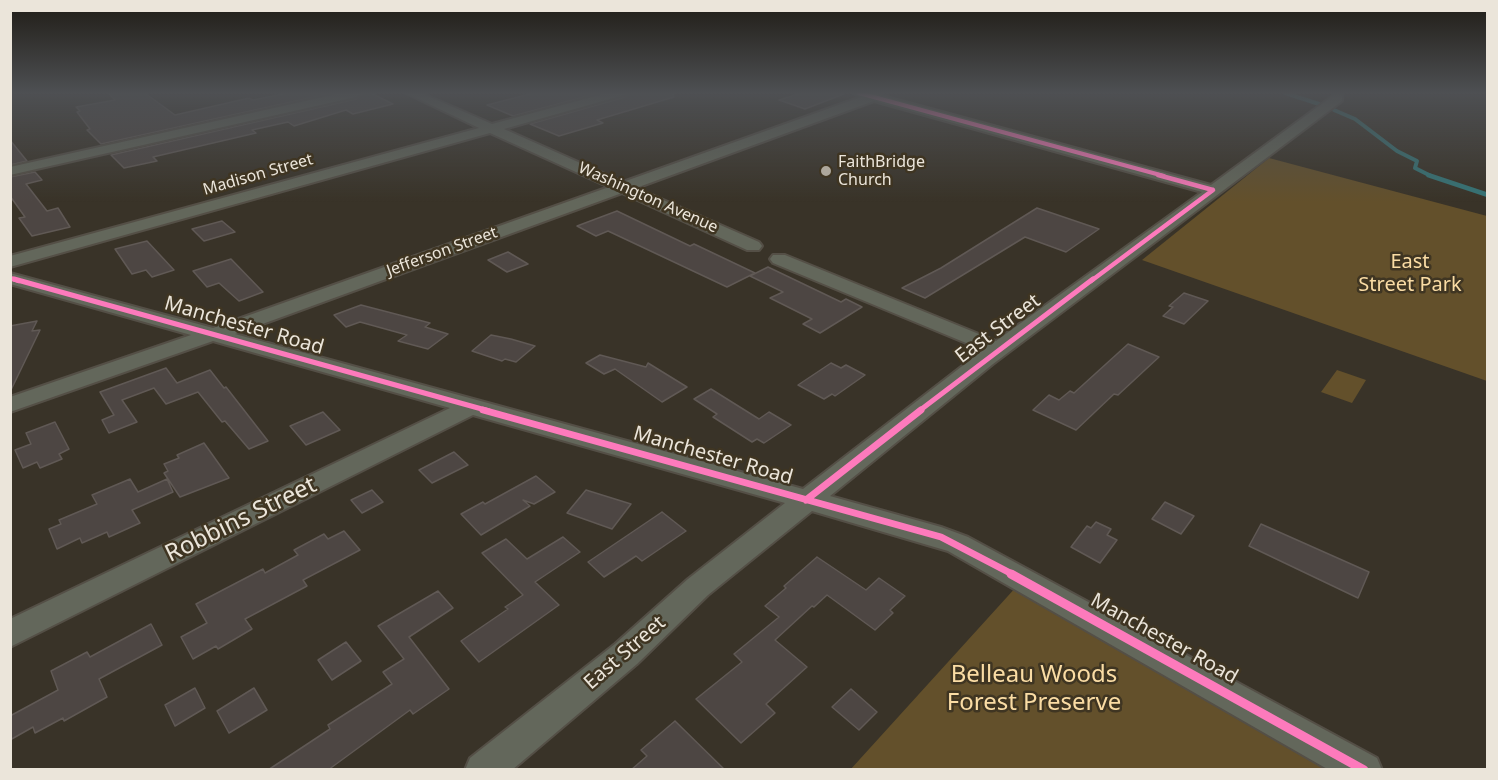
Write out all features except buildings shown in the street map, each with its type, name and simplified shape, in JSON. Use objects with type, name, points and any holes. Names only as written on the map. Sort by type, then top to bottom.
[{"type":"street","points":[[10,171],[195,129]]},
{"type":"street","name":"Madison Street","points":[[10,262],[488,129]]},
{"type":"street","name":"Washington Avenue","points":[[496,129],[753,246]]},
{"type":"street","name":"Jefferson Street","points":[[10,405],[624,187],[776,129]]},
{"type":"street","points":[[992,129],[1213,190]]},
{"type":"street","name":"East Street","points":[[483,770],[626,654],[698,587],[806,500],[998,349],[1295,129]]},
{"type":"street","points":[[779,259],[998,349]]},
{"type":"street","name":"Manchester Road","points":[[10,278],[941,537],[958,544],[1364,770]]},
{"type":"street","name":"Robbins Street","points":[[10,634],[471,406]]},
{"type":"green space","name":"East Street Park","points":[[1269,158],[1487,216],[1487,381],[1142,260]]},
{"type":"green space","points":[[1337,370],[1366,380],[1352,403],[1321,392]]},
{"type":"green space","name":"Belleau Woods Forest Preserve","points":[[1017,586],[1347,770],[850,770]]},
{"type":"waterway","points":[[1369,129],[1397,151],[1417,161],[1415,168],[1431,176]]},
{"type":"waterway","points":[[1431,176],[1488,195]]},
{"type":"cycle path","points":[[992,129],[1213,190]]},
{"type":"cycle path","points":[[806,500],[998,349],[1213,190]]},
{"type":"cycle path","points":[[10,278],[941,537],[958,544],[1364,770]]},
{"type":"place","name":"FaithBridge Church","points":[[826,171]]}]
